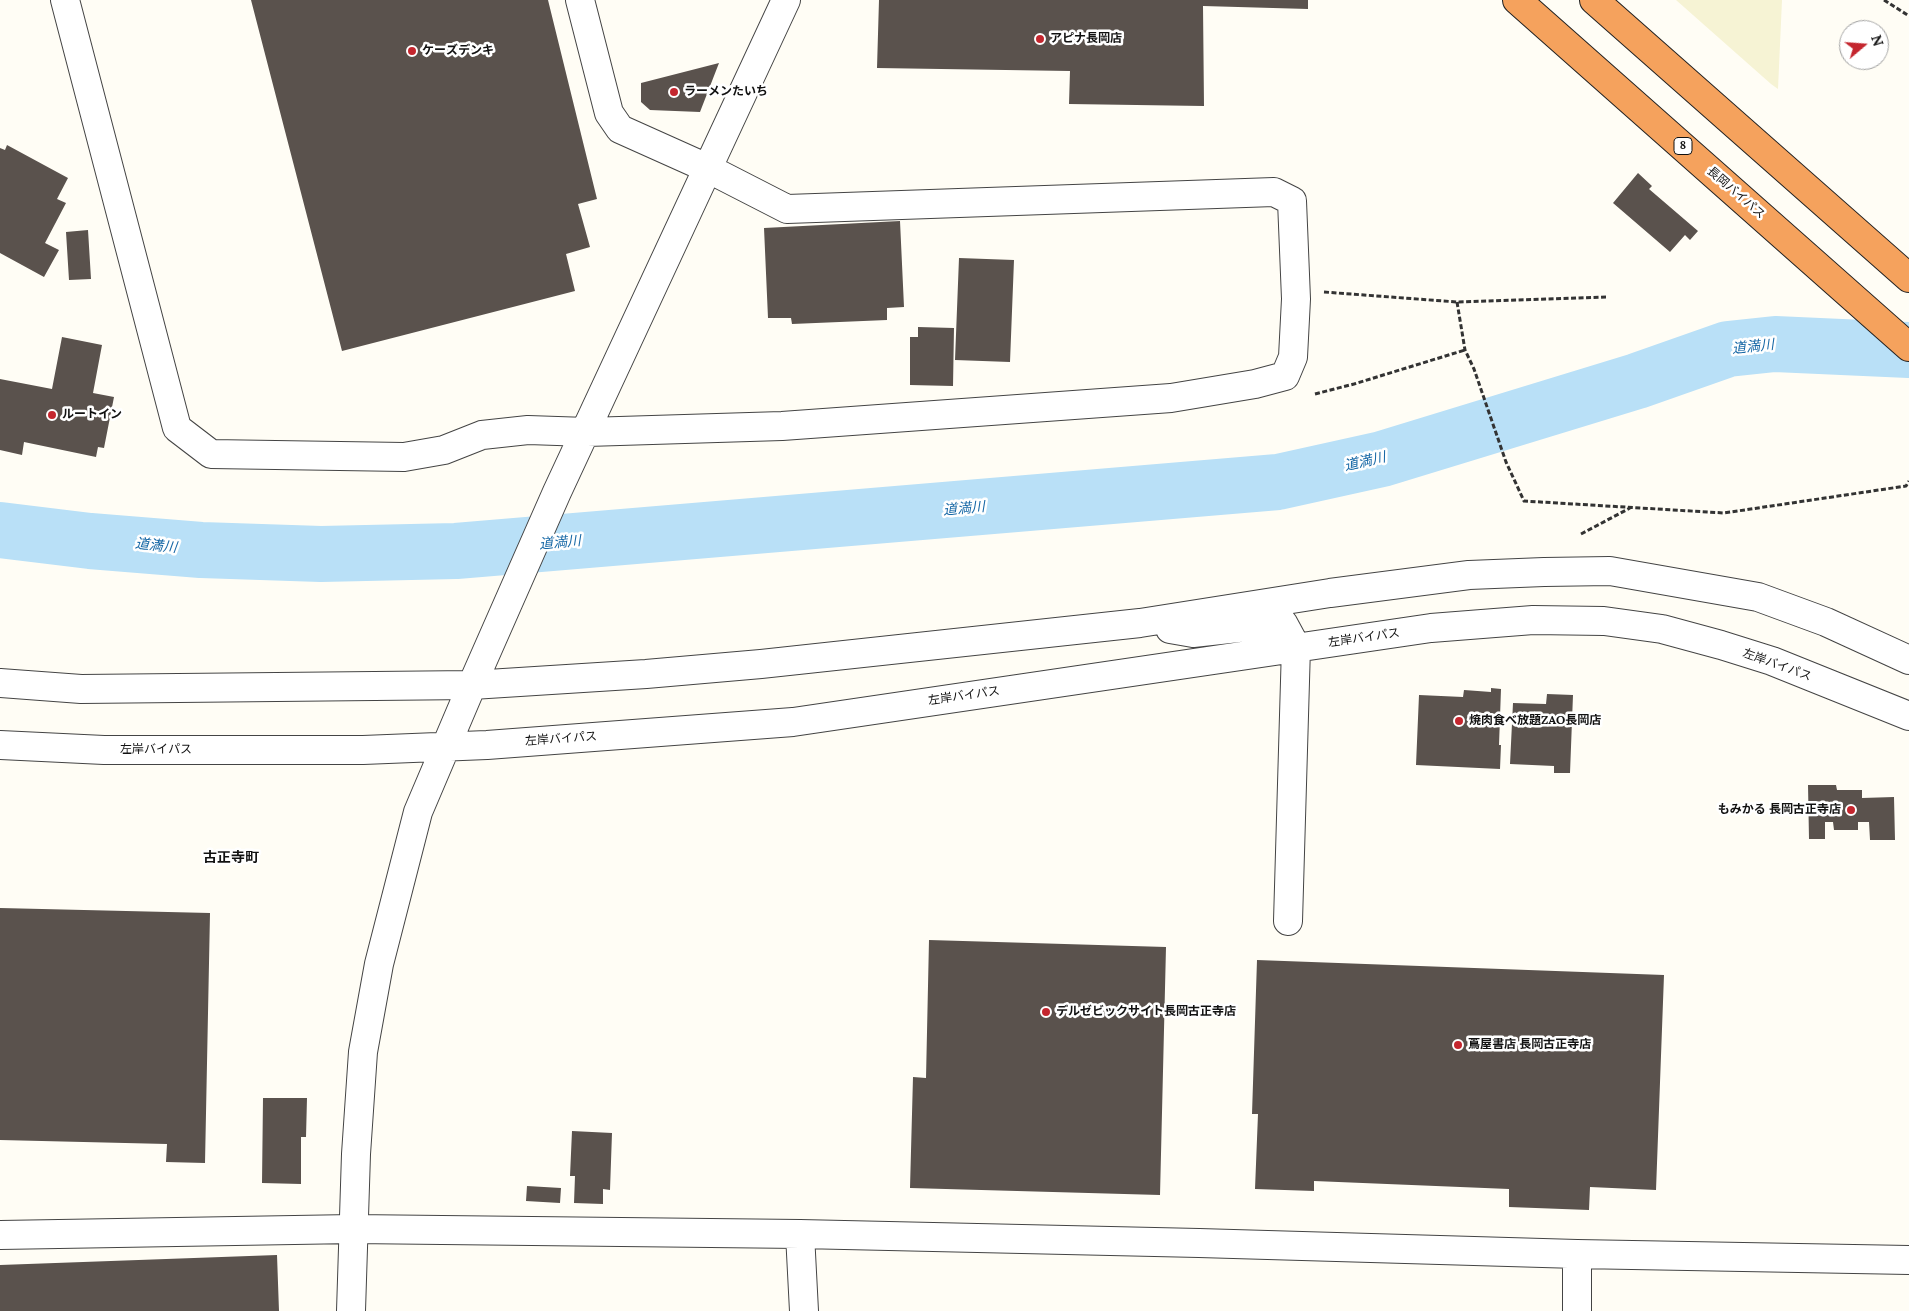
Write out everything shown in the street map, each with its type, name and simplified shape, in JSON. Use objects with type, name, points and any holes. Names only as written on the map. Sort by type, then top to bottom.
[{"type":"highway","name":"長岡バイパス","points":[[1517,0],[1909,347]]},
{"type":"highway","points":[[1594,0],[1909,278]]},
{"type":"street","points":[[64,0],[177,428],[211,454],[404,457],[444,450],[482,435],[528,430],[587,432],[782,426],[1162,399],[1256,384],[1285,376],[1293,357],[1296,300],[1292,201],[1274,192],[787,209],[707,168],[620,128],[609,113],[580,0]]},
{"type":"street","points":[[351,1311],[353,1229],[363,1052],[378,964],[418,812],[557,492],[587,432],[786,0]]},
{"type":"street","points":[[0,683],[80,689],[472,685],[762,664],[1140,623],[1330,593],[1469,575],[1544,572],[1610,572],[1758,597],[1826,622],[1909,660]]},
{"type":"street","name":"左岸バイパス","points":[[0,745],[104,750],[363,750],[446,747],[793,722],[1431,628],[1533,620],[1604,622],[1662,629],[1772,661],[1909,716]]},
{"type":"street","points":[[1140,623],[1193,633],[1283,623],[1296,647],[1288,921]]},
{"type":"street","points":[[0,1235],[353,1229],[800,1234],[1577,1254],[1909,1260]]},
{"type":"street","points":[[800,1234],[804,1311]]},
{"type":"street","points":[[1577,1254],[1578,1311]]},
{"type":"path","points":[[1884,0],[1909,16]]},
{"type":"path","points":[[1296,300],[1320,292],[1457,302],[1606,297]]},
{"type":"path","points":[[1457,302],[1465,350],[1474,369],[1506,462],[1524,501],[1724,513],[1906,486],[1909,481]]},
{"type":"path","points":[[1314,394],[1354,384],[1465,350]]},
{"type":"path","points":[[1581,534],[1630,507]]},
{"type":"shaded area","points":[[1676,0],[1782,0],[1778,89],[1771,84]]},
{"type":"building","points":[[251,0],[548,0],[597,199],[578,204],[590,247],[566,254],[575,291],[342,351]]},
{"type":"building","name":"アピナ長岡店","points":[[879,0],[1308,0],[1308,9],[1203,6],[1204,106],[1069,104],[1070,71],[877,68]]},
{"type":"building","name":"ラーメンたいち","points":[[719,63],[700,112],[650,110],[641,102],[641,83]]},
{"type":"building","points":[[7,145],[68,178],[57,199],[66,203],[45,243],[59,250],[44,277],[0,253],[0,148],[5,150]]},
{"type":"building","points":[[1638,173],[1652,186],[1649,189],[1698,231],[1690,240],[1685,235],[1670,252],[1613,203]]},
{"type":"building","points":[[900,221],[904,307],[887,308],[887,320],[792,324],[791,318],[768,318],[764,228]]},
{"type":"building","points":[[88,230],[91,279],[69,280],[66,232]]},
{"type":"building","points":[[959,258],[1014,260],[1010,362],[955,360]]},
{"type":"building","points":[[918,327],[954,328],[953,386],[910,385],[910,337],[918,337]]},
{"type":"building","points":[[62,337],[102,345],[93,393],[114,397],[104,448],[98,447],[96,457],[24,442],[22,455],[0,450],[0,379],[52,389]]},
{"type":"building","name":"焼肉食べ放題ZAO長岡店","points":[[1491,688],[1501,689],[1500,769],[1416,765],[1419,695],[1463,697],[1464,690],[1491,692]]},
{"type":"building","points":[[1547,694],[1573,695],[1570,773],[1554,773],[1554,766],[1510,764],[1513,703],[1546,704]]},
{"type":"building","name":"もみかる 長岡古正寺店","points":[[1808,785],[1836,785],[1837,790],[1862,790],[1862,798],[1894,797],[1895,840],[1870,840],[1869,822],[1858,822],[1858,830],[1834,830],[1833,822],[1825,822],[1825,839],[1809,839]]},
{"type":"building","points":[[0,908],[210,913],[205,1163],[166,1162],[167,1144],[0,1140]]},
{"type":"building","name":"デルゼビックサイト長岡古正寺店","points":[[929,940],[1166,947],[1160,1195],[910,1188],[913,1077],[926,1078]]},
{"type":"building","name":"蔦屋書店 長岡古正寺店","points":[[1257,960],[1664,975],[1656,1190],[1590,1187],[1589,1210],[1509,1207],[1509,1189],[1314,1181],[1314,1191],[1255,1189],[1258,1114],[1252,1114]]},
{"type":"building","points":[[263,1098],[307,1098],[306,1137],[301,1137],[301,1184],[262,1183]]},
{"type":"building","points":[[572,1131],[612,1133],[610,1190],[603,1189],[603,1204],[574,1203],[575,1176],[570,1176]]},
{"type":"building","points":[[527,1186],[561,1188],[560,1203],[526,1201]]},
{"type":"building","points":[[277,1255],[279,1311],[0,1311],[0,1265]]},
{"type":"waterway","name":"道満川","points":[[0,530],[90,541],[201,550],[321,554],[456,551],[1278,482],[1382,459],[1637,381],[1728,349],[1775,344],[1909,350]]},
{"type":"place","name":"アピナ長岡店","points":[[1040,39]]},
{"type":"place","name":"ケーズデンキ","points":[[412,51]]},
{"type":"place","name":"ラーメンたいち","points":[[674,92]]},
{"type":"place","name":"ルートイン","points":[[52,415]]},
{"type":"place","name":"焼肉食べ放題ZAO長岡店","points":[[1459,721]]},
{"type":"place","name":"もみかる 長岡古正寺店","points":[[1851,810]]},
{"type":"place","name":"デルゼビックサイト長岡古正寺店","points":[[1046,1012]]},
{"type":"place","name":"蔦屋書店 長岡古正寺店","points":[[1458,1045]]},
{"type":"district","name":"古正寺町","points":[[231,858]]}]
